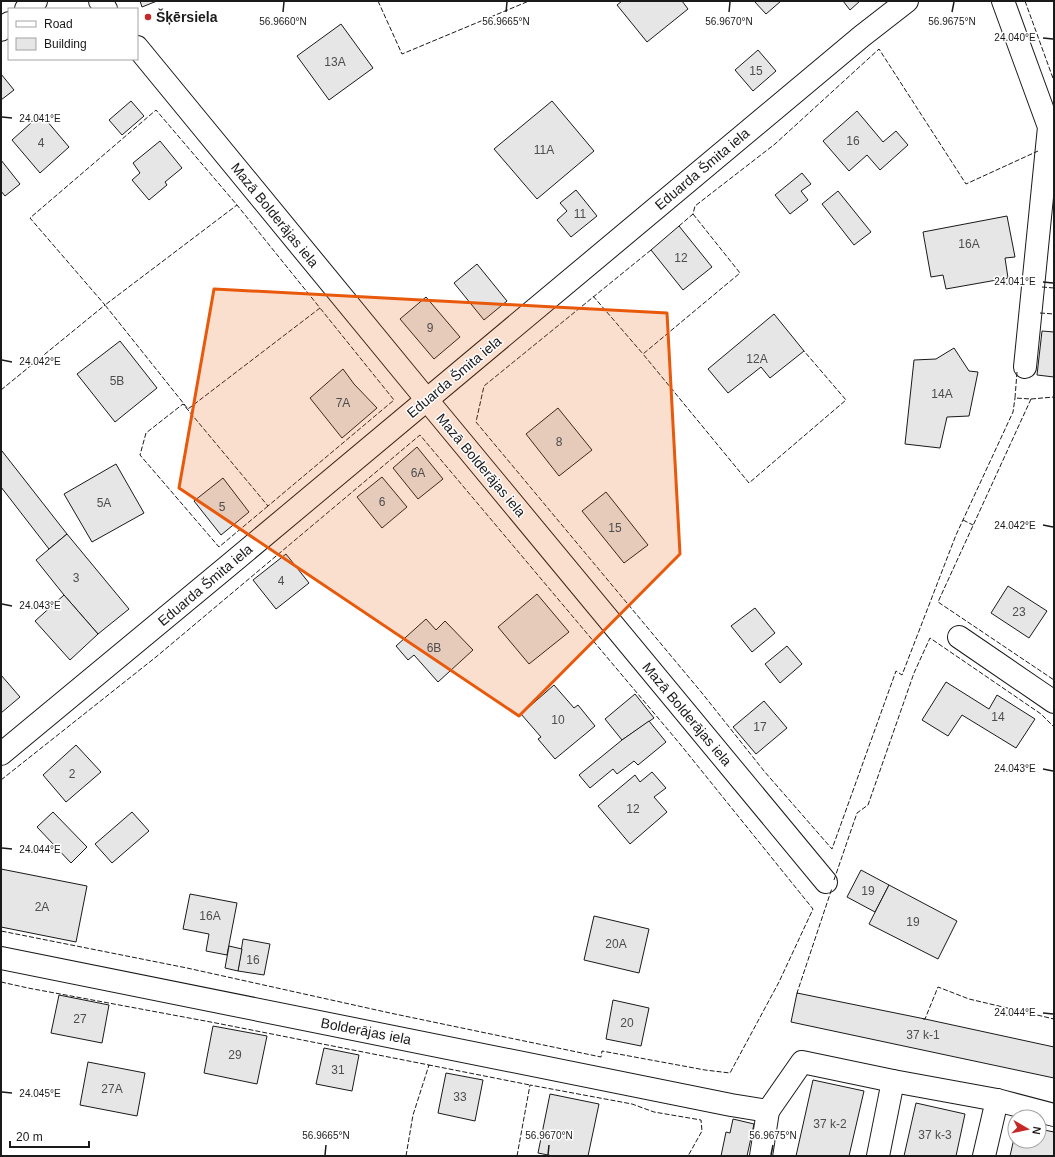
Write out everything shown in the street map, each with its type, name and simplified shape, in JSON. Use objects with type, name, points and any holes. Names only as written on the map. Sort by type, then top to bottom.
[{"type":"street","points":[[27,8],[36,1]]},
{"type":"street","name":"Eduarda Šmita iela","points":[[1,754],[862,36],[907,1]]},
{"type":"street","points":[[1003,1],[1049,127],[1025,367]]},
{"type":"street","name":"Mazā Bolderājas iela","points":[[138,48],[826,882]]},
{"type":"street","points":[[959,636],[1054,702]]},
{"type":"street","name":"Bolderājas iela","points":[[1,958],[731,1105],[768,1111]]},
{"type":"street","points":[[761,1156],[768,1111],[802,1062],[996,1100],[1054,1115]]},
{"type":"street","points":[[878,1156],[893,1081]]},
{"type":"street","points":[[984,1156],[996,1100]]},
{"type":"highlighted area","points":[[214,289],[667,313],[680,554],[519,716],[179,488]]},
{"type":"building","points":[[140,1],[157,1],[142,7]]},
{"type":"building","points":[[622,1],[682,1],[688,9],[647,42],[617,5]]},
{"type":"building","points":[[754,1],[781,1],[766,14]]},
{"type":"building","points":[[843,1],[860,1],[850,10]]},
{"type":"building","points":[[341,24],[373,68],[329,100],[297,56]]},
{"type":"building","points":[[758,50],[776,71],[753,91],[735,70]]},
{"type":"building","points":[[1,74],[14,90],[1,100]]},
{"type":"building","points":[[131,101],[144,116],[122,135],[109,120]]},
{"type":"building","points":[[552,101],[594,151],[537,199],[494,149]]},
{"type":"building","points":[[857,111],[883,142],[896,131],[908,145],[880,170],[867,155],[849,171],[823,141]]},
{"type":"building","points":[[41,114],[69,147],[40,173],[12,140]]},
{"type":"building","points":[[160,141],[182,168],[165,182],[167,185],[149,200],[132,180],[140,173],[133,163]]},
{"type":"building","points":[[1,160],[20,184],[5,196],[1,191]]},
{"type":"building","points":[[802,173],[811,184],[801,191],[808,200],[790,214],[775,195]]},
{"type":"building","points":[[576,190],[597,216],[571,237],[557,220],[567,211],[560,203]]},
{"type":"building","points":[[838,191],[871,232],[854,245],[822,204]]},
{"type":"building","points":[[1007,216],[1015,257],[1005,258],[1008,278],[946,289],[943,275],[931,277],[923,232]]},
{"type":"building","points":[[679,226],[712,267],[683,290],[651,250]]},
{"type":"building","points":[[477,264],[507,301],[484,320],[454,283]]},
{"type":"building","points":[[426,297],[460,337],[434,359],[400,319]]},
{"type":"building","points":[[774,314],[804,351],[770,378],[761,367],[728,393],[708,369]]},
{"type":"building","points":[[1042,331],[1054,332],[1054,377],[1037,375]]},
{"type":"building","points":[[120,341],[157,388],[115,422],[77,374]]},
{"type":"building","points":[[954,348],[969,371],[978,372],[969,416],[947,417],[940,448],[905,444],[914,360],[936,359]]},
{"type":"building","points":[[343,369],[354,384],[377,408],[342,438],[310,398]]},
{"type":"building","points":[[558,408],[592,450],[559,476],[526,434]]},
{"type":"building","points":[[417,447],[443,479],[418,499],[393,468]]},
{"type":"building","points":[[2,451],[67,534],[49,549],[1,487]]},
{"type":"building","points":[[116,464],[144,513],[92,542],[64,494]]},
{"type":"building","points":[[382,477],[407,507],[382,528],[357,497]]},
{"type":"building","points":[[223,478],[249,512],[221,535],[194,501]]},
{"type":"building","points":[[606,492],[648,545],[624,563],[582,511]]},
{"type":"building","points":[[67,534],[129,609],[98,634],[36,560]]},
{"type":"building","points":[[286,554],[309,583],[276,609],[253,580]]},
{"type":"building","points":[[1008,586],[1047,611],[1029,638],[991,613]]},
{"type":"building","points":[[537,594],[569,632],[529,664],[498,627]]},
{"type":"building","points":[[64,595],[98,634],[70,660],[35,621]]},
{"type":"building","points":[[755,608],[775,633],[752,652],[731,626]]},
{"type":"building","points":[[426,619],[436,630],[445,621],[473,650],[438,682],[414,655],[408,660],[396,646]]},
{"type":"building","points":[[787,646],[802,664],[780,683],[765,664]]},
{"type":"building","points":[[1,675],[20,697],[1,713]]},
{"type":"building","points":[[946,682],[989,709],[997,695],[1035,719],[1016,748],[962,715],[948,736],[922,720]]},
{"type":"building","points":[[554,685],[574,708],[578,705],[595,726],[555,759],[538,739],[541,737],[521,714]]},
{"type":"building","points":[[635,694],[654,718],[622,740],[605,719]]},
{"type":"building","points":[[764,701],[787,728],[756,754],[733,727]]},
{"type":"building","points":[[649,721],[666,742],[638,765],[634,761],[617,774],[613,769],[590,788],[579,775],[622,740]]},
{"type":"building","points":[[76,745],[101,772],[66,802],[43,775]]},
{"type":"building","points":[[652,772],[666,788],[654,797],[667,812],[630,844],[598,806],[635,775],[640,782]]},
{"type":"building","points":[[53,812],[87,847],[71,863],[37,827]]},
{"type":"building","points":[[132,812],[149,831],[112,863],[95,844]]},
{"type":"building","points":[[1,869],[87,886],[76,942],[1,927]]},
{"type":"building","points":[[861,870],[889,885],[875,912],[847,897]]},
{"type":"building","points":[[889,885],[957,921],[938,959],[869,924]]},
{"type":"building","points":[[190,894],[237,903],[227,955],[206,951],[209,934],[183,929]]},
{"type":"building","points":[[594,916],[649,929],[639,973],[584,960]]},
{"type":"building","points":[[243,939],[270,944],[264,975],[238,971]]},
{"type":"building","points":[[229,946],[242,949],[238,971],[225,968]]},
{"type":"building","points":[[797,993],[1054,1047],[1054,1078],[791,1022]]},
{"type":"building","points":[[59,995],[109,1005],[102,1043],[51,1033]]},
{"type":"building","points":[[613,1000],[649,1008],[641,1046],[606,1039]]},
{"type":"building","points":[[213,1026],[267,1036],[257,1084],[204,1073]]},
{"type":"building","points":[[324,1048],[359,1055],[352,1091],[316,1084]]},
{"type":"building","points":[[88,1062],[145,1073],[137,1116],[80,1105]]},
{"type":"building","points":[[446,1073],[483,1080],[475,1121],[438,1113]]},
{"type":"building","points":[[813,1080],[864,1091],[849,1156],[796,1156]]},
{"type":"building","points":[[550,1094],[599,1104],[588,1156],[553,1156],[538,1153]]},
{"type":"building","points":[[916,1103],[965,1114],[956,1156],[904,1156]]},
{"type":"building","points":[[733,1119],[754,1124],[747,1156],[721,1156],[726,1132],[730,1133]]},
{"type":"building","points":[[1047,1131],[1054,1132],[1054,1156],[1010,1156],[1012,1149],[1047,1149]]},
{"type":"fence","points":[[378,1],[402,54],[529,1]]},
{"type":"fence","points":[[1025,1],[1054,81]]},
{"type":"fence","points":[[679,226],[693,214],[695,206],[775,144],[879,49],[966,184],[1038,151]]},
{"type":"fence","points":[[1,390],[105,305],[30,218],[156,110],[237,205],[320,308],[188,409],[105,305],[237,205]]},
{"type":"fence","points":[[693,214],[740,273],[643,354],[749,483],[846,400],[804,351]]},
{"type":"fence","points":[[651,250],[484,386],[476,422],[702,693],[764,771],[832,849],[896,671],[902,675],[956,535],[1013,412],[1015,398]]},
{"type":"fence","points":[[1042,287],[1054,288]]},
{"type":"fence","points":[[593,296],[643,354]]},
{"type":"fence","points":[[268,506],[219,547],[140,455],[146,433],[183,404],[268,506],[394,400],[320,308]]},
{"type":"fence","points":[[1040,313],[1054,314]]},
{"type":"fence","points":[[1017,372],[1015,398],[1031,399],[938,602],[1054,680]]},
{"type":"fence","points":[[1031,399],[1054,397]]},
{"type":"fence","points":[[1,780],[156,657],[420,435],[680,744],[813,909],[779,982],[730,1073],[705,1070],[602,1051],[601,1057],[390,1013],[187,968],[1,931]]},
{"type":"fence","points":[[963,520],[973,525]]},
{"type":"fence","points":[[834,880],[857,813],[868,805],[914,673],[930,638],[1041,714],[1054,727]]},
{"type":"fence","points":[[798,993],[832,888]]},
{"type":"fence","points":[[1,982],[429,1065],[413,1115],[406,1156]]},
{"type":"fence","points":[[923,1019],[925,1019],[938,987],[969,999],[1054,1019]]},
{"type":"fence","points":[[429,1066],[530,1085]]},
{"type":"fence","points":[[517,1156],[530,1085],[632,1104],[654,1112],[701,1120],[702,1131],[688,1156]]},
{"type":"place","name":"Šķērsiela","points":[[148,17]]}]
